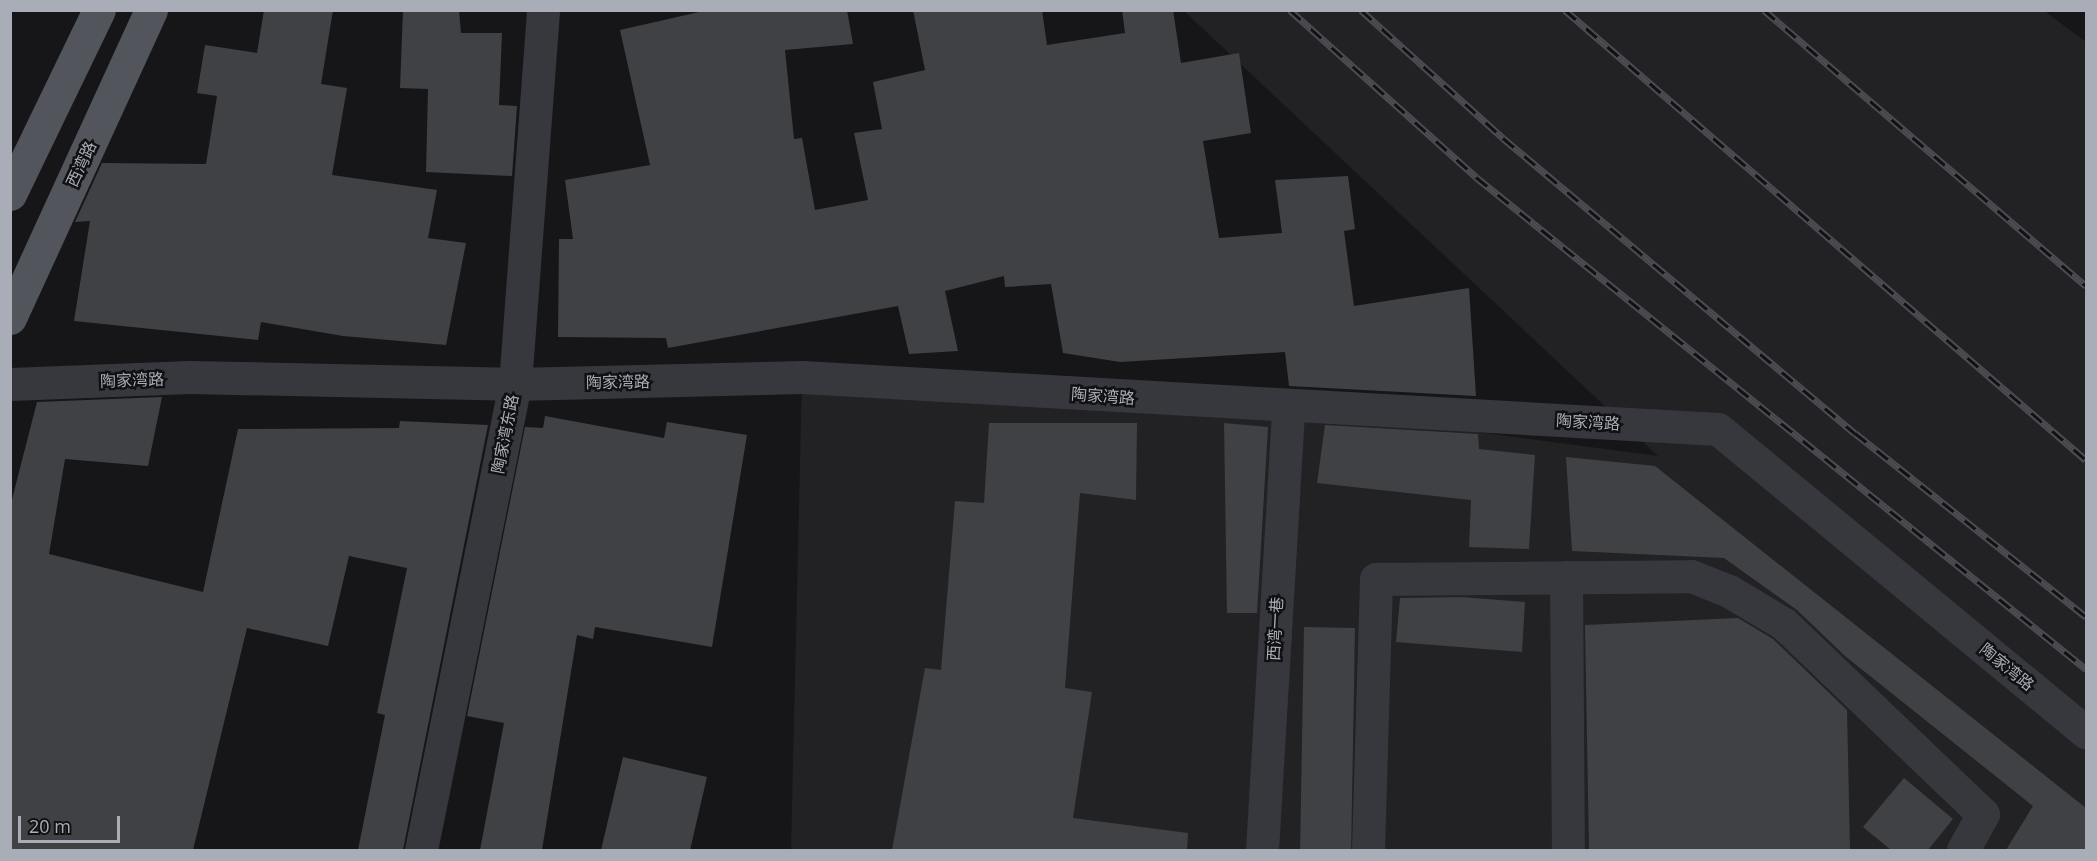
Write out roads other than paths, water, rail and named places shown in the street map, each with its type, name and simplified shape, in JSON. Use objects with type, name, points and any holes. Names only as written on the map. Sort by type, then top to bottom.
[{"type":"main road","points":[[10,194],[99,10]]},
{"type":"main road","name":"西湾路","points":[[10,318],[151,10]]},
{"type":"street","name":"陶家湾东路","points":[[421,850],[514,384],[543,10]]},
{"type":"street","name":"陶家湾路","points":[[10,384],[190,377],[514,384],[802,377],[1288,407],[1718,429],[2086,732]]},
{"type":"street","name":"西湾一巷","points":[[1262,850],[1288,407]]},
{"type":"street","points":[[1368,850],[1376,579],[1691,576],[1729,591],[1784,624],[1983,814],[1963,850]]},
{"type":"street","points":[[1566,577],[1568,850]]},
{"type":"railway","points":[[1290,10],[1476,177],[2086,669]]},
{"type":"railway","points":[[1361,10],[1503,138],[1855,433],[2086,617]]},
{"type":"railway","points":[[1565,10],[2086,460]]},
{"type":"railway","points":[[1764,10],[2086,286]]}]
